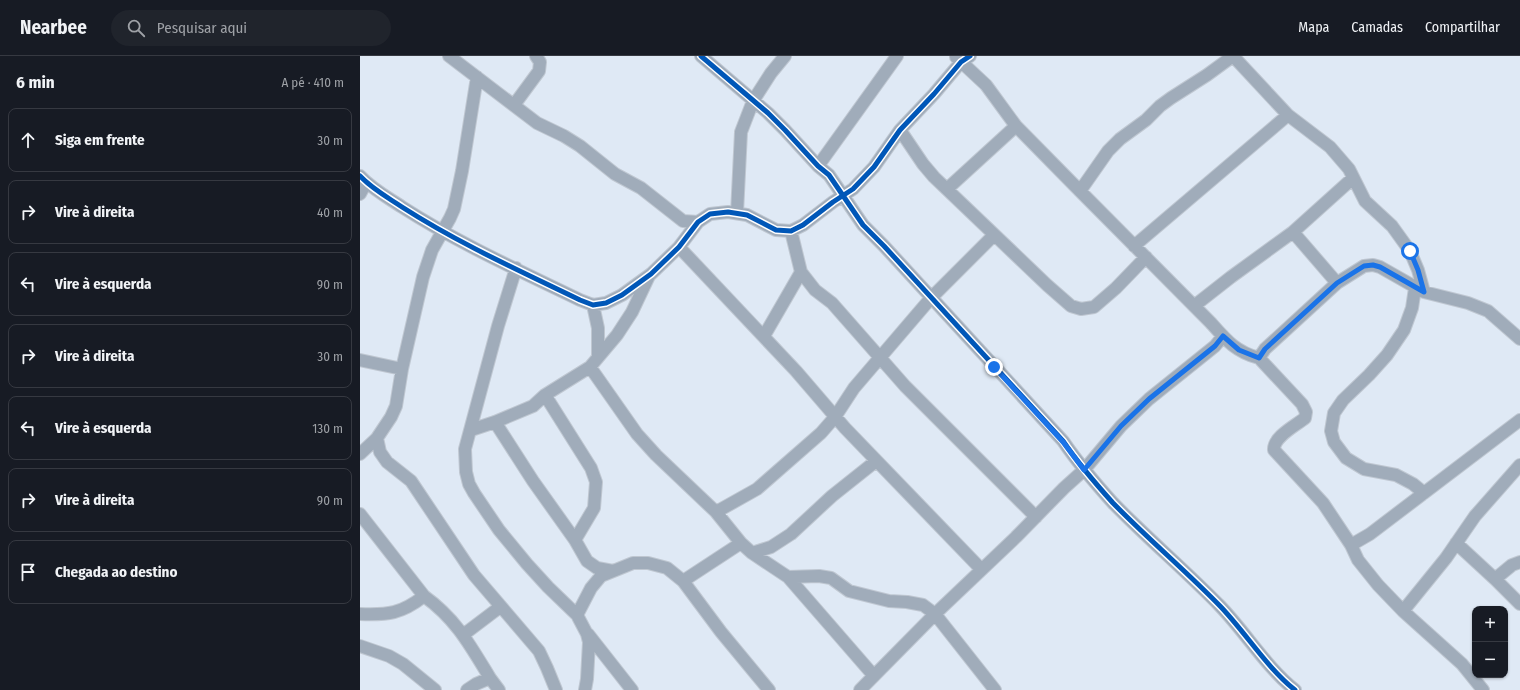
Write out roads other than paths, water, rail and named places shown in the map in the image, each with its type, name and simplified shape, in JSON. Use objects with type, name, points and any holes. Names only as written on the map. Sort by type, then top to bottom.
[{"type":"street","points":[[514,105],[539,70],[540,62],[536,56]]},
{"type":"street","points":[[701,56],[785,130],[828,175],[863,225],[884,246],[1063,442],[1084,470],[1112,502],[1241,628],[1270,666],[1295,690]]},
{"type":"street","points":[[737,213],[741,132],[753,101],[771,73],[785,56]]},
{"type":"street","points":[[818,166],[897,56]]},
{"type":"street","points":[[1080,191],[1108,151],[1120,139],[1146,120],[1160,106],[1233,56],[1288,115],[1330,147],[1349,169],[1364,201],[1392,226],[1410,251],[1418,270],[1420,290],[1404,330],[1387,355],[1343,400],[1334,413],[1331,431],[1334,442],[1346,458],[1364,469],[1396,475],[1413,484],[1424,493]]},
{"type":"street","points":[[451,57],[537,123],[564,136],[580,146],[615,174],[640,188],[682,221],[687,236]]},
{"type":"street","points":[[360,194],[363,179],[382,195],[486,255],[516,268],[580,300],[593,305],[606,303],[622,295],[650,274],[679,247],[698,222],[710,214],[720,212],[747,215],[776,230],[791,231],[803,225],[853,189],[874,166],[900,130],[934,94],[962,58],[986,86],[1016,126],[1212,323],[1223,336],[1239,350],[1259,358],[1302,404],[1306,412],[1305,418],[1277,440],[1274,445],[1274,450],[1323,503],[1351,545],[1358,560],[1378,585],[1403,611],[1426,630],[1462,664],[1483,690]]},
{"type":"street","points":[[360,454],[376,438],[391,417],[396,406],[402,369],[423,277],[432,250],[454,209],[462,171],[477,77]]},
{"type":"street","points":[[1134,246],[1288,115]]},
{"type":"street","points":[[947,189],[1016,126]]},
{"type":"street","points":[[900,130],[923,164],[947,189],[1052,291],[1071,306],[1081,309],[1094,307],[1116,288],[1146,257]]},
{"type":"street","points":[[1194,306],[1293,232],[1353,178]]},
{"type":"street","points":[[682,221],[698,222]]},
{"type":"street","points":[[791,231],[801,272],[815,290],[832,303],[905,386],[1036,517]]},
{"type":"street","points":[[1293,232],[1337,283]]},
{"type":"street","points":[[716,512],[757,489],[821,433],[835,417],[854,388],[931,298],[994,235]]},
{"type":"street","points":[[679,247],[764,336],[876,461],[981,569]]},
{"type":"street","points":[[1259,358],[1265,349],[1337,283],[1364,266],[1373,265],[1380,267],[1420,290],[1468,303],[1488,311],[1520,340]]},
{"type":"street","points":[[516,268],[498,326],[465,449],[465,461],[469,484],[474,494],[499,530],[527,564],[577,615],[587,634],[632,690]]},
{"type":"street","points":[[764,336],[801,272]]},
{"type":"street","points":[[471,430],[496,422],[533,406],[545,395],[590,367],[617,334],[632,312],[650,274]]},
{"type":"street","points":[[593,305],[598,328],[598,356]]},
{"type":"street","points":[[863,689],[935,614],[1084,470],[1121,426],[1149,399],[1215,346],[1223,336]]},
{"type":"street","points":[[360,360],[402,369]]},
{"type":"street","points":[[590,367],[638,434],[656,455],[716,512],[741,543],[752,553],[788,577],[874,676]]},
{"type":"street","points":[[545,395],[591,468],[596,482],[594,508],[575,540]]},
{"type":"street","points":[[1351,545],[1370,534],[1520,420]]},
{"type":"street","points":[[496,422],[533,481],[575,540],[587,561],[597,568],[613,571]]},
{"type":"street","points":[[376,438],[380,452],[387,462],[411,480],[474,575],[500,607],[540,651],[556,690]]},
{"type":"street","points":[[752,553],[771,547],[791,534],[832,496],[876,461]]},
{"type":"street","points":[[1403,611],[1446,558],[1492,496],[1520,465]]},
{"type":"street","points":[[360,514],[424,596],[437,606],[463,635],[499,690]]},
{"type":"street","points":[[683,581],[741,543]]},
{"type":"street","points":[[1456,543],[1520,604]]},
{"type":"street","points":[[1495,579],[1512,565],[1520,562]]},
{"type":"street","points":[[577,615],[591,588],[601,576],[633,563],[648,563],[667,568],[683,581],[721,632],[769,690]]},
{"type":"street","points":[[788,577],[818,576],[831,578],[849,592],[889,601],[906,602],[923,606],[935,614],[995,690]]},
{"type":"street","points":[[360,614],[382,614],[396,612],[411,606],[424,596]]},
{"type":"street","points":[[463,635],[500,607]]},
{"type":"street","points":[[585,690],[588,679],[589,642],[587,634]]},
{"type":"street","points":[[360,646],[389,656],[403,664],[435,690]]},
{"type":"street","points":[[467,690],[490,678]]}]
